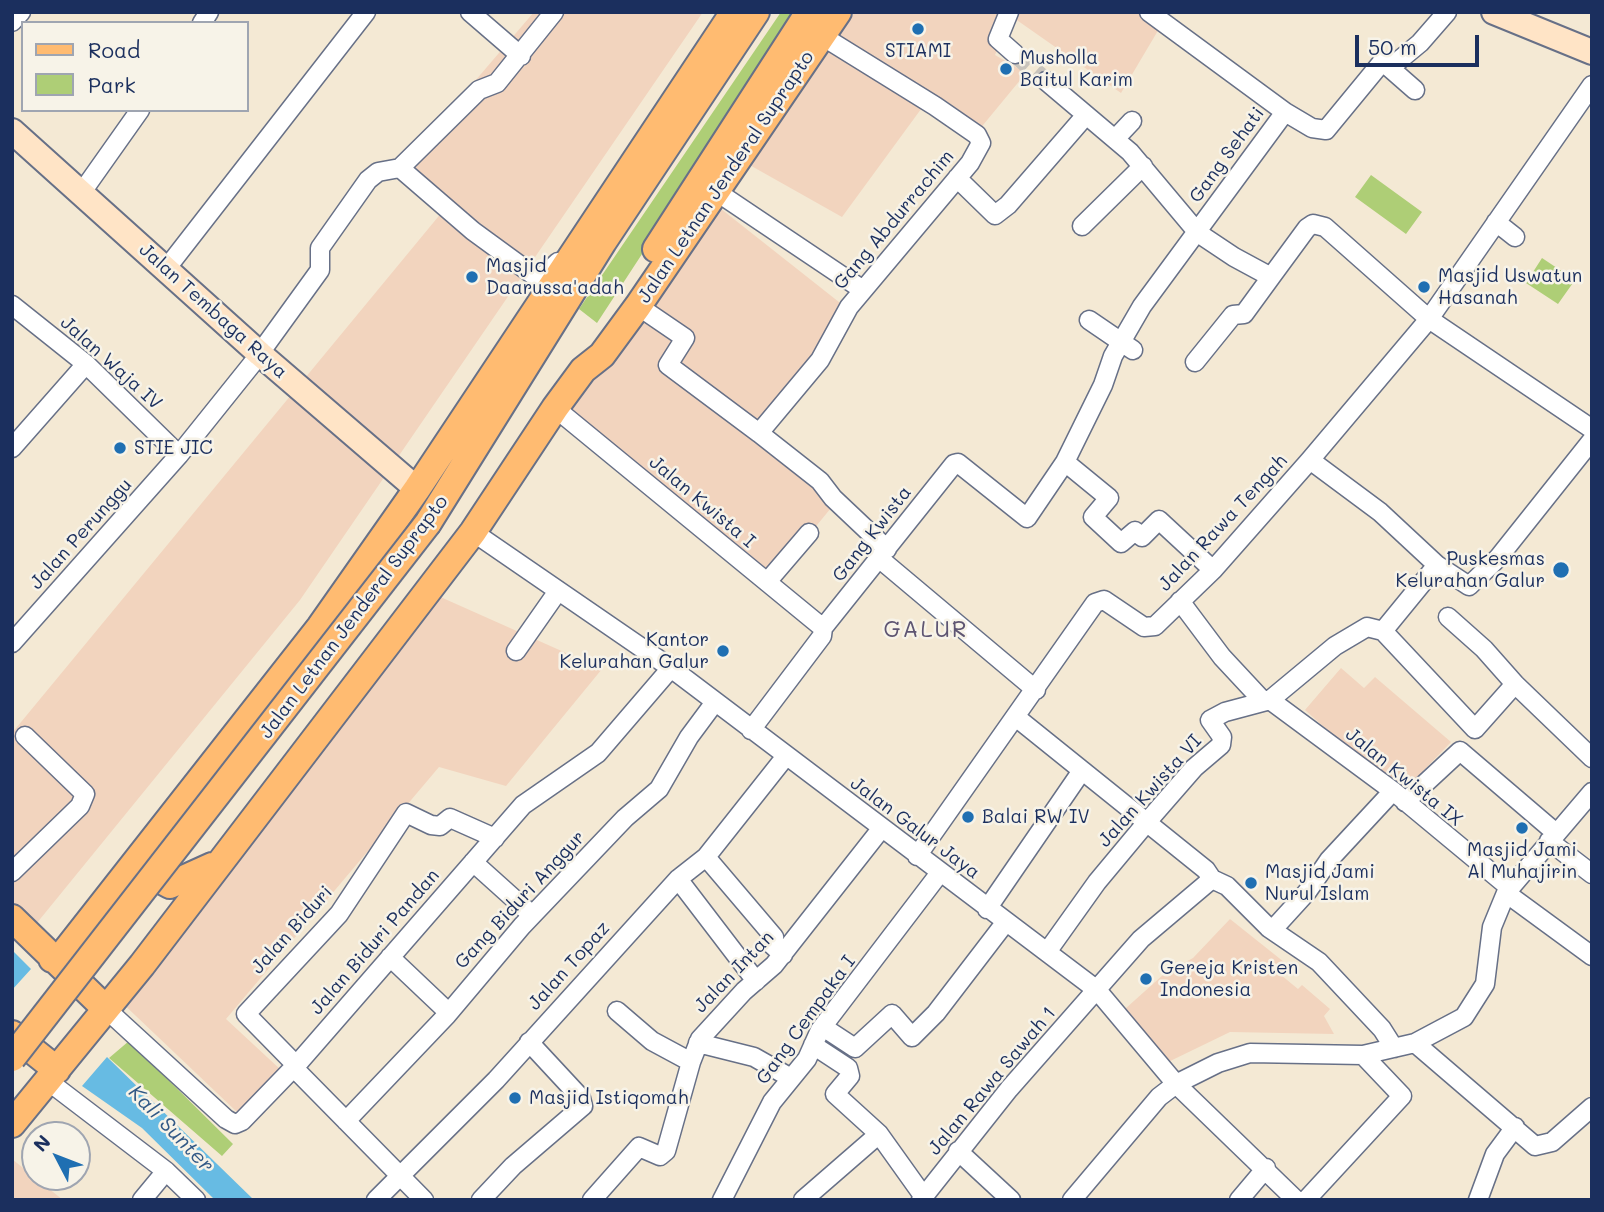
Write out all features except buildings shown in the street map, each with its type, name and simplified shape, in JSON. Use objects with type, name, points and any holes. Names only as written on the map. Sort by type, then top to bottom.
[{"type":"main road","name":"Jalan Letnan Jenderal Suprapto","points":[[583,370],[590,348],[810,12]]},
{"type":"main road","name":"Jalan Letnan Jenderal Suprapto","points":[[12,1124],[106,1009],[473,532],[555,408],[583,370],[602,355],[638,306],[838,12]]},
{"type":"main road","name":"Jalan Letnan Jenderal Suprapto","points":[[52,959],[64,953],[320,627],[417,489],[568,259],[736,14]]},
{"type":"main road","name":"Jalan Letnan Jenderal Suprapto","points":[[12,1058],[428,523],[603,242],[736,14]]},
{"type":"main road","points":[[156,837],[150,852],[150,866],[155,877],[170,885],[198,875],[219,862]]},
{"type":"main road","points":[[12,918],[106,1009]]},
{"type":"main road","points":[[12,1034],[52,1075]]},
{"type":"street","points":[[12,22],[20,12]]},
{"type":"street","points":[[166,269],[366,12]]},
{"type":"street","points":[[470,12],[522,55]]},
{"type":"street","points":[[554,12],[497,83],[479,90],[400,169],[472,231],[538,278],[557,262],[568,259]]},
{"type":"street","points":[[1009,12],[998,38],[1015,54]]},
{"type":"street","points":[[1149,12],[1285,112]]},
{"type":"street","name":"Gang Sehati","points":[[953,465],[958,463],[1027,519],[1065,462],[1126,346],[1142,306],[1285,112],[1312,128],[1326,130],[1384,62],[1396,62],[1420,43],[1447,12]]},
{"type":"street","points":[[1494,12],[1592,52]]},
{"type":"street","name":"Gang Abdurrachim","points":[[759,433],[820,360],[849,307],[980,147],[977,135],[822,36]]},
{"type":"street","points":[[1384,62],[1415,90]]},
{"type":"street","points":[[1046,81],[1143,166],[1198,233],[1270,277]]},
{"type":"street","name":"Jalan Rawa Tengah","points":[[917,856],[1017,718],[1094,603],[1104,600],[1150,628],[1213,570],[1310,460],[1429,319],[1592,85]]},
{"type":"street","points":[[82,192],[139,112]]},
{"type":"street","points":[[957,178],[995,215],[1008,205],[1086,115]]},
{"type":"street","points":[[1115,139],[1132,121]]},
{"type":"street","name":"Jalan Tembaga Raya","points":[[12,131],[260,354],[417,489]]},
{"type":"street","points":[[1082,226],[1143,166]]},
{"type":"street","name":"Jalan Perunggu","points":[[13,640],[179,456],[260,354],[320,270],[320,248],[362,188],[378,172],[400,169]]},
{"type":"street","points":[[717,192],[863,290]]},
{"type":"street","points":[[1496,222],[1515,237]]},
{"type":"street","points":[[1195,362],[1233,315],[1244,314],[1307,228],[1317,224],[1325,227],[1387,279],[1429,319],[1592,429]]},
{"type":"street","name":"Jalan Waja IV","points":[[12,305],[86,364],[179,456]]},
{"type":"street","points":[[638,306],[685,338],[668,365],[820,481],[883,554],[1036,690]]},
{"type":"street","points":[[1089,320],[1126,346]]},
{"type":"street","points":[[12,448],[86,364]]},
{"type":"street","name":"Jalan Kwista I","points":[[555,408],[823,628]]},
{"type":"street","points":[[1310,460],[1380,512],[1437,565],[1469,586],[1498,558],[1592,440]]},
{"type":"street","points":[[1065,462],[1109,498],[1093,517],[1121,543],[1135,531],[1142,537],[1159,520],[1213,570]]},
{"type":"street","name":"Gang Kwista","points":[[751,730],[822,636],[823,628],[953,465]]},
{"type":"street","name":"Jalan Galur Jaya","points":[[473,532],[671,668],[939,874],[1097,990],[1176,1084],[1266,1168],[1296,1200]]},
{"type":"street","points":[[767,582],[809,533]]},
{"type":"street","points":[[1437,565],[1383,631],[1475,729],[1515,684]]},
{"type":"street","points":[[516,651],[558,590]]},
{"type":"street","name":"Jalan Kwista IX","points":[[1180,601],[1222,657],[1266,700],[1399,796],[1508,890],[1592,956]]},
{"type":"street","points":[[1448,617],[1484,649],[1515,684],[1592,758]]},
{"type":"street","name":"Jalan Kwista VI","points":[[1047,952],[1097,882],[1147,822],[1194,768],[1221,745],[1222,737],[1210,720],[1266,700],[1335,646],[1367,627],[1383,631]]},
{"type":"street","name":"Jalan Biduri Pandan","points":[[106,1009],[235,1124],[242,1121],[295,1066],[530,800],[603,748],[671,668]]},
{"type":"street","name":"Gang Biduri Anggur","points":[[346,1121],[448,1012],[532,915],[625,818],[659,789],[689,737],[715,702]]},
{"type":"street","points":[[1017,718],[1206,870],[1212,879],[1227,886],[1269,928],[1319,962],[1382,1029],[1394,1048]]},
{"type":"street","points":[[12,872],[80,806],[85,794],[25,736]]},
{"type":"street","points":[[1269,928],[1276,926],[1307,892],[1329,860],[1399,796],[1460,751],[1592,874]]},
{"type":"street","name":"Jalan Topaz","points":[[376,1200],[496,1080],[678,879],[706,857],[786,756]]},
{"type":"street","points":[[987,909],[1081,772]]},
{"type":"street","points":[[1076,1198],[1159,1097],[1176,1084],[1237,1056],[1250,1053],[1363,1055],[1394,1048],[1415,1043],[1464,1017],[1480,996],[1485,984],[1492,927],[1508,890],[1592,792]]},
{"type":"street","name":"Jalan Biduri","points":[[295,1066],[246,1014],[339,914],[406,813],[431,825],[440,825],[450,818],[495,838]]},
{"type":"street","name":"Jalan Intan","points":[[592,1200],[639,1147],[660,1156],[666,1152],[691,1062],[698,1043],[711,1023],[783,955],[881,829]]},
{"type":"street","points":[[706,857],[774,937],[770,943],[783,955]]},
{"type":"street","points":[[473,862],[532,915]]},
{"type":"street","name":"Gang Cempaka I","points":[[722,1200],[772,1101],[807,1059],[823,1027],[939,874]]},
{"type":"street","points":[[678,879],[756,981]]},
{"type":"street","name":"Jalan Rawa Sawah 1","points":[[922,1198],[958,1152],[1141,939],[1212,879]]},
{"type":"street","points":[[823,1027],[854,1049],[892,1014],[912,1037],[936,1013],[1005,923]]},
{"type":"street","points":[[390,957],[448,1012]]},
{"type":"street","points":[[617,1011],[652,1041],[691,1062]]},
{"type":"street","points":[[481,1200],[513,1166],[583,1106],[581,1098],[529,1042]]},
{"type":"street","points":[[698,1043],[754,1058],[791,1078]]},
{"type":"street","points":[[1415,1043],[1535,1146],[1545,1146],[1592,1107]]},
{"type":"street","points":[[813,1045],[848,1068],[850,1076],[835,1094],[879,1134],[922,1198]]},
{"type":"street","points":[[1306,1200],[1402,1096],[1363,1055]]},
{"type":"street","points":[[295,1066],[424,1200]]},
{"type":"street","points":[[52,1075],[166,1171],[196,1200]]},
{"type":"street","points":[[1478,1200],[1495,1154],[1515,1127]]},
{"type":"street","points":[[803,1200],[879,1134]]},
{"type":"street","points":[[958,1152],[1012,1200]]},
{"type":"street","points":[[1239,1200],[1266,1168]]},
{"type":"street","points":[[142,1200],[166,1171]]},
{"type":"shaded area","points":[[534,12],[703,12],[300,600],[32,929],[12,909],[12,733],[452,200],[398,171]]},
{"type":"shaded area","points":[[838,12],[1169,12],[1121,93],[1011,16],[995,55],[1026,73],[974,136],[924,105],[842,217],[739,159]]},
{"type":"shaded area","points":[[711,201],[844,306],[758,438],[840,497],[772,580],[555,408]]},
{"type":"shaded area","points":[[427,591],[602,669],[506,786],[439,767],[226,1019],[281,1070],[238,1113],[116,997]]},
{"type":"shaded area","points":[[1341,668],[1364,688],[1375,677],[1451,742],[1400,795],[1305,710]]},
{"type":"shaded area","points":[[1230,919],[1289,966],[1281,975],[1298,989],[1302,985],[1330,1009],[1324,1016],[1334,1034],[1230,1032],[1164,1064],[1125,1009],[1164,974],[1193,958]]},
{"type":"shaded area","points":[[12,1159],[21,1166],[21,1191],[52,1191],[63,1200],[12,1200]]},
{"type":"green space","points":[[781,12],[800,12],[597,323],[579,309]]},
{"type":"green space","points":[[1371,175],[1422,212],[1406,234],[1355,197]]},
{"type":"green space","points":[[1542,258],[1575,280],[1558,304],[1526,283]]},
{"type":"green space","points":[[129,1041],[233,1144],[222,1156],[109,1058]]},
{"type":"water","points":[[12,950],[31,969],[12,990]]},
{"type":"water","name":"Kali Sunter","points":[[107,1057],[254,1200],[215,1200],[142,1128],[82,1086]]},
{"type":"tunnel","points":[[1015,54],[1046,81]]},
{"type":"place","name":"STIAMI","points":[[918,29]]},
{"type":"place","name":"Musholla Baitul Karim","points":[[1006,69]]},
{"type":"place","name":"Masjid Daarussa'adah","points":[[472,277]]},
{"type":"place","name":"Masjid Uswatun Hasanah","points":[[1424,287]]},
{"type":"place","name":"STIE JIC","points":[[120,448]]},
{"type":"place","name":"Puskesmas Kelurahan Galur","points":[[1561,570]]},
{"type":"place","name":"Kantor Kelurahan Galur","points":[[723,651]]},
{"type":"place","name":"Balai RW IV","points":[[968,817]]},
{"type":"place","name":"Masjid Jami Al Muhajirin","points":[[1522,828]]},
{"type":"place","name":"Masjid Jami Nurul Islam","points":[[1251,883]]},
{"type":"place","name":"Gereja Kristen Indonesia","points":[[1146,979]]},
{"type":"place","name":"Masjid Istiqomah","points":[[515,1098]]},
{"type":"district","name":"GALUR","points":[[926,630]]}]
